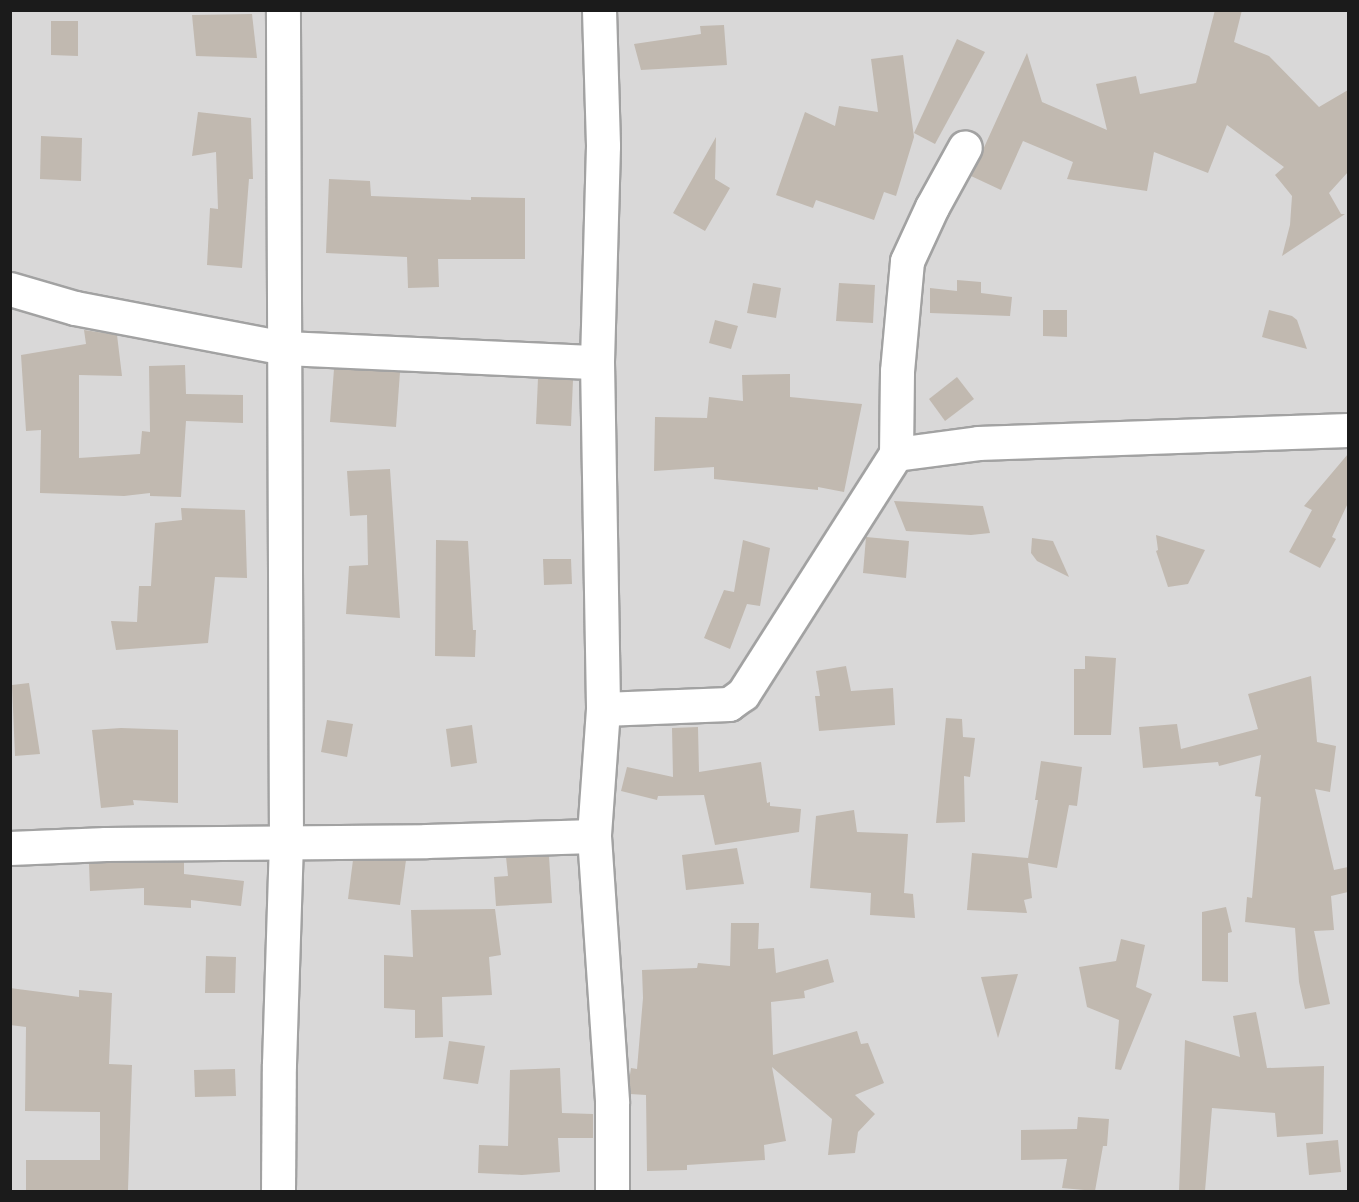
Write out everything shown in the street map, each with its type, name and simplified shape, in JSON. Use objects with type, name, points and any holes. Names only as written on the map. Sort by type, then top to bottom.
[{"type":"street","points":[[278,1191],[279,1064],[286,844],[283,10]]},
{"type":"street","points":[[599,10],[603,146],[597,362],[603,709],[594,836],[612,1102],[612,1191]]},
{"type":"street","points":[[603,709],[729,704],[743,694],[896,454],[897,371],[907,261],[932,207],[965,147]]},
{"type":"street","points":[[10,289],[75,308],[285,348],[597,362]]},
{"type":"street","points":[[896,454],[978,443],[1348,430]]},
{"type":"street","points":[[10,848],[106,844],[286,844],[594,836]]},
{"type":"shaded area","points":[[11,11],[1348,11],[1348,1191],[11,1191]]},
{"type":"building","points":[[1215,10],[1242,10],[1234,42],[1269,56],[1319,107],[1348,90],[1348,172],[1329,193],[1341,214],[1345,214],[1282,256],[1290,225],[1292,196],[1275,175],[1284,167],[1227,125],[1208,173],[1154,152],[1147,191],[1067,179],[1073,162],[1023,141],[1001,190],[971,176],[1027,53],[1042,102],[1107,130],[1096,84],[1136,76],[1140,94],[1196,83]]},
{"type":"building","points":[[252,14],[257,58],[196,56],[192,15]]},
{"type":"building","points":[[51,21],[78,21],[78,56],[51,55]]},
{"type":"building","points":[[724,25],[727,65],[641,70],[634,44],[701,34],[700,26]]},
{"type":"building","points":[[957,39],[985,52],[935,144],[914,133]]},
{"type":"building","points":[[903,55],[914,137],[896,196],[884,192],[874,220],[816,200],[813,208],[776,195],[805,112],[835,126],[839,106],[878,112],[871,59]]},
{"type":"building","points":[[198,112],[251,118],[253,179],[249,179],[242,268],[207,265],[210,208],[218,209],[216,152],[192,156]]},
{"type":"building","points":[[41,136],[82,138],[81,181],[40,179]]},
{"type":"building","points":[[716,137],[715,179],[730,188],[705,231],[673,213]]},
{"type":"building","points":[[329,179],[370,181],[371,196],[471,200],[471,197],[525,198],[525,259],[438,259],[439,287],[408,288],[407,257],[326,253]]},
{"type":"building","points":[[957,280],[981,282],[981,293],[1012,297],[1010,316],[930,313],[930,288],[957,291]]},
{"type":"building","points":[[753,283],[781,288],[776,318],[747,313]]},
{"type":"building","points":[[839,283],[875,285],[873,323],[836,321]]},
{"type":"building","points":[[1043,310],[1067,310],[1067,337],[1043,336]]},
{"type":"building","points":[[1269,310],[1292,316],[1297,320],[1307,349],[1262,337]]},
{"type":"building","points":[[715,320],[738,326],[731,349],[709,343]]},
{"type":"building","points":[[84,330],[117,335],[122,376],[79,375],[79,458],[140,454],[142,431],[150,432],[149,366],[185,365],[186,394],[243,395],[243,423],[186,421],[181,497],[150,496],[150,493],[124,496],[40,493],[41,430],[26,431],[21,355],[86,344]]},
{"type":"building","points":[[334,369],[400,372],[396,427],[330,422]]},
{"type":"building","points":[[790,374],[790,397],[862,404],[844,492],[818,487],[818,490],[714,479],[714,467],[654,471],[655,417],[707,418],[709,397],[743,401],[742,375]]},
{"type":"building","points":[[957,377],[974,399],[945,421],[929,399]]},
{"type":"building","points":[[538,378],[573,380],[571,426],[536,424]]},
{"type":"building","points":[[1348,454],[1348,503],[1332,537],[1336,539],[1320,568],[1289,552],[1312,510],[1304,506]]},
{"type":"building","points":[[390,469],[400,618],[346,614],[349,566],[368,565],[367,515],[350,516],[347,471]]},
{"type":"building","points":[[894,501],[983,506],[990,533],[971,535],[906,531]]},
{"type":"building","points":[[181,508],[245,510],[247,578],[215,577],[208,643],[116,650],[111,621],[137,622],[139,586],[151,586],[155,523],[182,520]]},
{"type":"building","points":[[1156,535],[1205,550],[1188,584],[1168,587],[1156,551],[1158,550]]},
{"type":"building","points":[[866,537],[909,541],[906,578],[863,573]]},
{"type":"building","points":[[1032,538],[1053,541],[1069,577],[1037,561],[1031,553]]},
{"type":"building","points":[[436,540],[468,541],[473,630],[476,630],[475,657],[435,656]]},
{"type":"building","points":[[743,540],[770,548],[760,606],[747,604],[730,649],[704,638],[724,590],[734,592]]},
{"type":"building","points":[[543,559],[571,559],[572,584],[544,585]]},
{"type":"building","points":[[1085,656],[1116,658],[1111,735],[1074,735],[1074,669],[1085,669]]},
{"type":"building","points":[[846,666],[851,691],[893,688],[895,725],[819,731],[815,696],[820,696],[816,671]]},
{"type":"building","points":[[1311,676],[1317,742],[1336,746],[1330,792],[1315,789],[1334,870],[1348,867],[1348,892],[1331,896],[1334,930],[1314,931],[1330,1004],[1305,1009],[1299,982],[1295,928],[1245,922],[1247,897],[1252,898],[1261,797],[1255,796],[1261,755],[1219,766],[1218,762],[1143,768],[1139,727],[1177,724],[1181,749],[1258,729],[1248,694]]},
{"type":"building","points":[[29,683],[40,754],[15,756],[12,685]]},
{"type":"building","points":[[946,718],[962,719],[963,737],[975,738],[970,777],[964,776],[965,822],[936,823]]},
{"type":"building","points":[[327,720],[353,724],[347,757],[321,752]]},
{"type":"building","points":[[472,725],[477,763],[451,767],[446,729]]},
{"type":"building","points":[[698,727],[699,772],[761,762],[767,803],[770,802],[770,806],[801,809],[799,832],[715,845],[704,795],[658,796],[657,800],[621,791],[627,767],[673,777],[672,728]]},
{"type":"building","points":[[121,728],[178,730],[178,803],[133,800],[134,805],[101,808],[92,730]]},
{"type":"building","points":[[1041,761],[1082,767],[1077,806],[1069,805],[1057,868],[1028,863],[1032,898],[1024,900],[1027,913],[967,910],[972,853],[1028,858],[1038,800],[1035,800]]},
{"type":"building","points":[[854,810],[857,832],[908,834],[904,893],[913,894],[915,918],[870,915],[871,893],[810,888],[816,816]]},
{"type":"building","points":[[737,848],[744,884],[686,890],[682,855]]},
{"type":"building","points":[[549,856],[552,903],[496,906],[494,877],[508,876],[506,857]]},
{"type":"building","points":[[353,860],[406,860],[400,905],[348,899]]},
{"type":"building","points":[[184,862],[184,874],[244,881],[241,906],[191,900],[191,908],[144,905],[144,888],[90,891],[89,863]]},
{"type":"building","points":[[1226,907],[1232,932],[1228,933],[1228,982],[1202,981],[1202,912]]},
{"type":"building","points":[[495,909],[501,955],[489,957],[492,995],[442,997],[443,1037],[415,1038],[415,1010],[384,1008],[384,955],[413,957],[411,910]]},
{"type":"building","points":[[731,923],[759,923],[758,949],[774,948],[776,973],[828,959],[834,982],[804,991],[805,998],[771,1002],[773,1055],[857,1031],[861,1044],[868,1043],[884,1083],[855,1095],[875,1114],[858,1132],[855,1153],[828,1155],[832,1119],[772,1067],[786,1141],[764,1145],[765,1160],[687,1165],[687,1170],[647,1171],[646,1095],[630,1094],[629,1081],[631,1068],[637,1069],[643,998],[642,970],[697,968],[698,963],[730,966]]},
{"type":"building","points":[[1121,939],[1145,945],[1136,987],[1152,994],[1121,1070],[1115,1069],[1119,1020],[1087,1007],[1079,967],[1116,961]]},
{"type":"building","points":[[206,956],[236,957],[235,993],[205,993]]},
{"type":"building","points":[[1018,974],[998,1038],[981,977]]},
{"type":"building","points":[[10,988],[79,997],[79,990],[112,993],[109,1064],[132,1065],[128,1190],[26,1191],[26,1160],[100,1160],[100,1112],[25,1111],[26,1027],[10,1025]]},
{"type":"building","points":[[1256,1012],[1267,1068],[1324,1066],[1323,1134],[1277,1137],[1275,1113],[1212,1108],[1205,1191],[1179,1191],[1185,1040],[1240,1057],[1233,1016]]},
{"type":"building","points":[[449,1041],[485,1046],[478,1084],[443,1079]]},
{"type":"building","points":[[560,1068],[562,1113],[593,1114],[593,1138],[558,1138],[560,1172],[522,1175],[478,1173],[479,1145],[508,1146],[510,1070]]},
{"type":"building","points":[[235,1069],[236,1096],[195,1097],[194,1070]]},
{"type":"building","points":[[1078,1117],[1109,1119],[1107,1146],[1103,1146],[1095,1191],[1062,1188],[1067,1159],[1021,1160],[1021,1130],[1077,1129]]},
{"type":"building","points":[[1338,1140],[1341,1172],[1309,1175],[1306,1143]]}]
